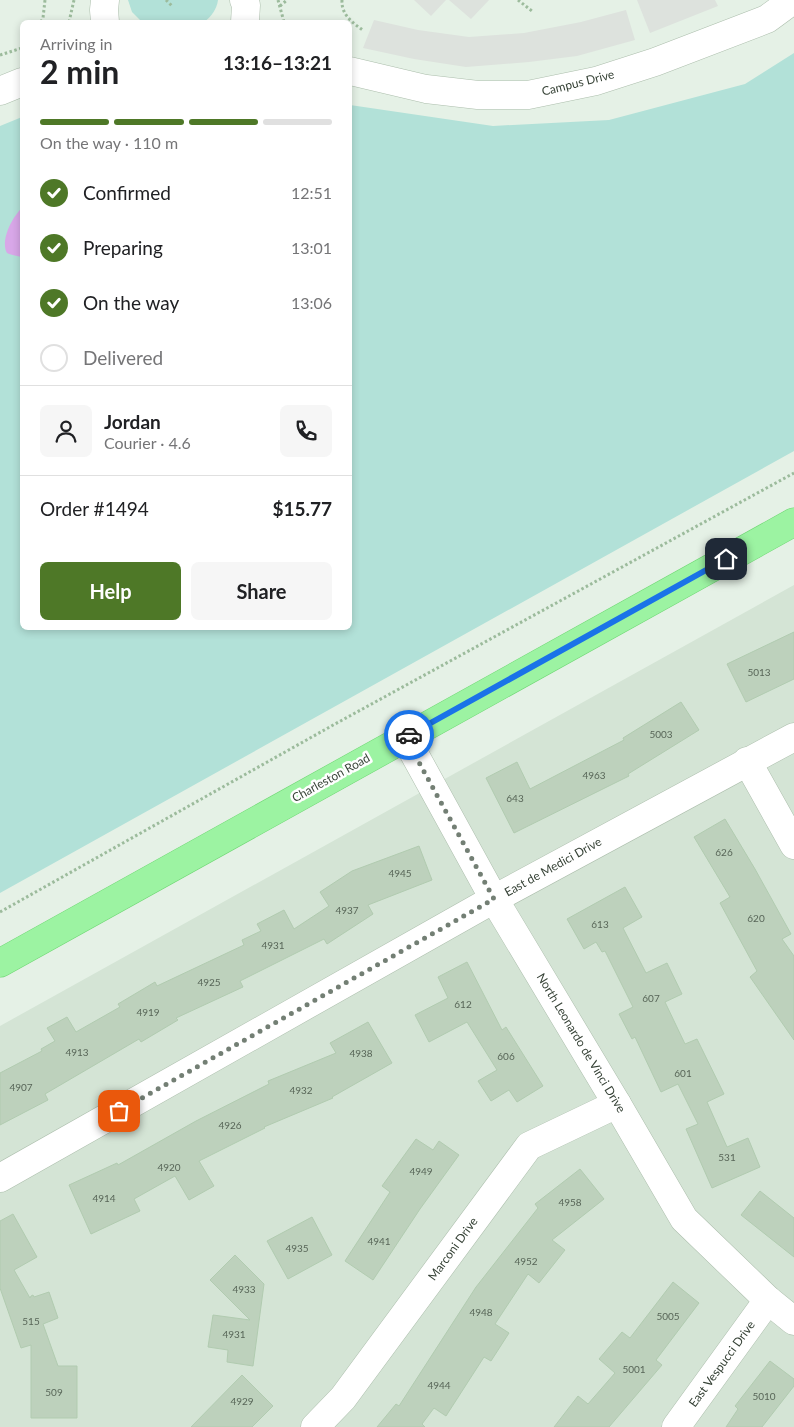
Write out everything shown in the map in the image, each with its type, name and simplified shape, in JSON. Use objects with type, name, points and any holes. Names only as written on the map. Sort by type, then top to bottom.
[{"type":"main road","name":"Charleston Road","points":[[0,963],[794,522]]},
{"type":"street","points":[[104,20],[106,0]]},
{"type":"street","points":[[244,0],[246,5],[245,20]]},
{"type":"street","name":"Campus Drive","points":[[352,71],[426,89],[478,96],[528,95],[596,80],[656,62],[762,9],[792,0]]},
{"type":"street","points":[[0,91],[20,83]]},
{"type":"street","name":"North Leonardo de Vinci Drive","points":[[405,737],[494,899],[618,1104],[684,1219],[768,1300],[794,1320]]},
{"type":"street","name":"East de Medici Drive","points":[[0,1178],[494,899],[794,737]]},
{"type":"street","points":[[747,762],[794,846]]},
{"type":"street","name":"Marconi Drive","points":[[315,1427],[343,1398],[529,1146],[618,1104]]},
{"type":"street","name":"East Vespucci Drive","points":[[676,1427],[768,1300]]},
{"type":"path","points":[[42,20],[45,0]]},
{"type":"path","points":[[69,20],[74,0]]},
{"type":"path","points":[[166,0],[172,6]]},
{"type":"path","points":[[278,0],[284,20]]},
{"type":"path","points":[[280,6],[287,0]]},
{"type":"path","points":[[342,0],[341,5],[347,20]]},
{"type":"path","points":[[518,0],[532,11]]},
{"type":"path","points":[[352,24],[364,31]]},
{"type":"path","points":[[1,54],[20,49]]},
{"type":"path","points":[[0,912],[326,729],[794,474]]},
{"type":"shaded area","points":[[128,0],[218,0],[216,7],[206,20],[140,20],[132,12]]},
{"type":"shaded area","points":[[414,0],[446,0],[431,16]]},
{"type":"shaded area","points":[[449,0],[489,0],[471,19]]},
{"type":"shaded area","points":[[637,0],[715,0],[718,6],[650,33]]},
{"type":"shaded area","points":[[626,10],[635,40],[577,56],[466,67],[414,59],[363,48],[374,20],[418,30],[469,37],[524,33],[581,22]]},
{"type":"shaded area","points":[[794,53],[794,451],[0,893],[0,126],[20,118],[20,630],[352,630],[352,105],[493,126],[609,120],[745,84]]},
{"type":"shaded area","points":[[20,210],[20,257],[7,253],[5,248],[8,229]]},
{"type":"shaded area","points":[[794,585],[794,1427],[0,1427],[0,1026]]},
{"type":"building","points":[[794,632],[794,679],[746,702],[727,664]]},
{"type":"building","points":[[681,702],[699,730],[628,774],[629,776],[514,833],[486,778],[517,762],[530,789],[624,740],[623,738]]},
{"type":"building","points":[[725,819],[791,934],[782,939],[794,956],[794,1040],[750,977],[757,971],[720,903],[730,897],[694,837]]},
{"type":"building","points":[[419,846],[432,880],[368,905],[373,914],[327,944],[324,939],[240,981],[243,987],[176,1018],[178,1020],[141,1042],[139,1039],[45,1094],[48,1100],[0,1125],[0,1073],[42,1051],[41,1049],[55,1041],[47,1028],[67,1017],[76,1032],[120,1007],[118,1004],[155,982],[157,986],[244,945],[242,940],[261,931],[257,924],[284,910],[294,929],[329,906],[320,892],[352,871]]},
{"type":"building","points":[[625,887],[642,917],[623,928],[646,973],[667,963],[682,994],[665,1002],[685,1044],[697,1039],[724,1094],[707,1102],[727,1147],[748,1138],[760,1167],[712,1188],[686,1129],[698,1124],[678,1084],[661,1092],[635,1037],[632,1039],[619,1014],[633,1007],[605,951],[602,952],[596,942],[584,949],[567,919]]},
{"type":"building","points":[[467,962],[502,1030],[506,1027],[543,1086],[517,1102],[509,1090],[491,1101],[478,1081],[497,1070],[467,1022],[429,1042],[415,1015],[448,998],[438,977]]},
{"type":"building","points":[[368,1022],[392,1063],[333,1098],[264,1127],[199,1161],[214,1186],[189,1200],[175,1176],[134,1199],[140,1211],[91,1234],[69,1185],[117,1163],[118,1165],[196,1121],[269,1084],[268,1081],[336,1053],[330,1043]]},
{"type":"building","points":[[416,1139],[433,1150],[439,1141],[459,1155],[420,1209],[373,1280],[345,1261],[390,1192],[382,1186]]},
{"type":"building","points":[[580,1169],[604,1199],[552,1240],[565,1250],[539,1283],[528,1274],[495,1324],[509,1333],[491,1361],[484,1357],[446,1416],[434,1408],[422,1424],[425,1427],[377,1427],[396,1404],[399,1406],[476,1287],[538,1208],[535,1204]]},
{"type":"building","points":[[760,1191],[794,1218],[794,1257],[741,1215]]},
{"type":"building","points":[[13,1214],[37,1257],[14,1270],[30,1298],[33,1295],[34,1297],[49,1292],[58,1318],[43,1324],[58,1366],[77,1366],[77,1418],[31,1418],[31,1345],[21,1348],[0,1288],[0,1221]]},
{"type":"building","points":[[312,1217],[332,1255],[288,1279],[267,1241]]},
{"type":"building","points":[[235,1255],[264,1284],[253,1366],[227,1362],[228,1350],[208,1347],[213,1315],[250,1320],[210,1280]]},
{"type":"building","points":[[673,1282],[699,1303],[656,1360],[662,1365],[609,1427],[554,1427],[578,1396],[588,1404],[615,1373],[599,1359],[622,1332],[630,1338]]},
{"type":"building","points":[[770,1361],[794,1379],[794,1386],[762,1427],[726,1427],[738,1409],[735,1406]]},
{"type":"building","points":[[242,1375],[273,1406],[252,1427],[191,1427]]},
{"type":"way so far","points":[[119,1111],[494,899],[405,737],[409,735]]},
{"type":"route","points":[[409,735],[726,559]]}]
